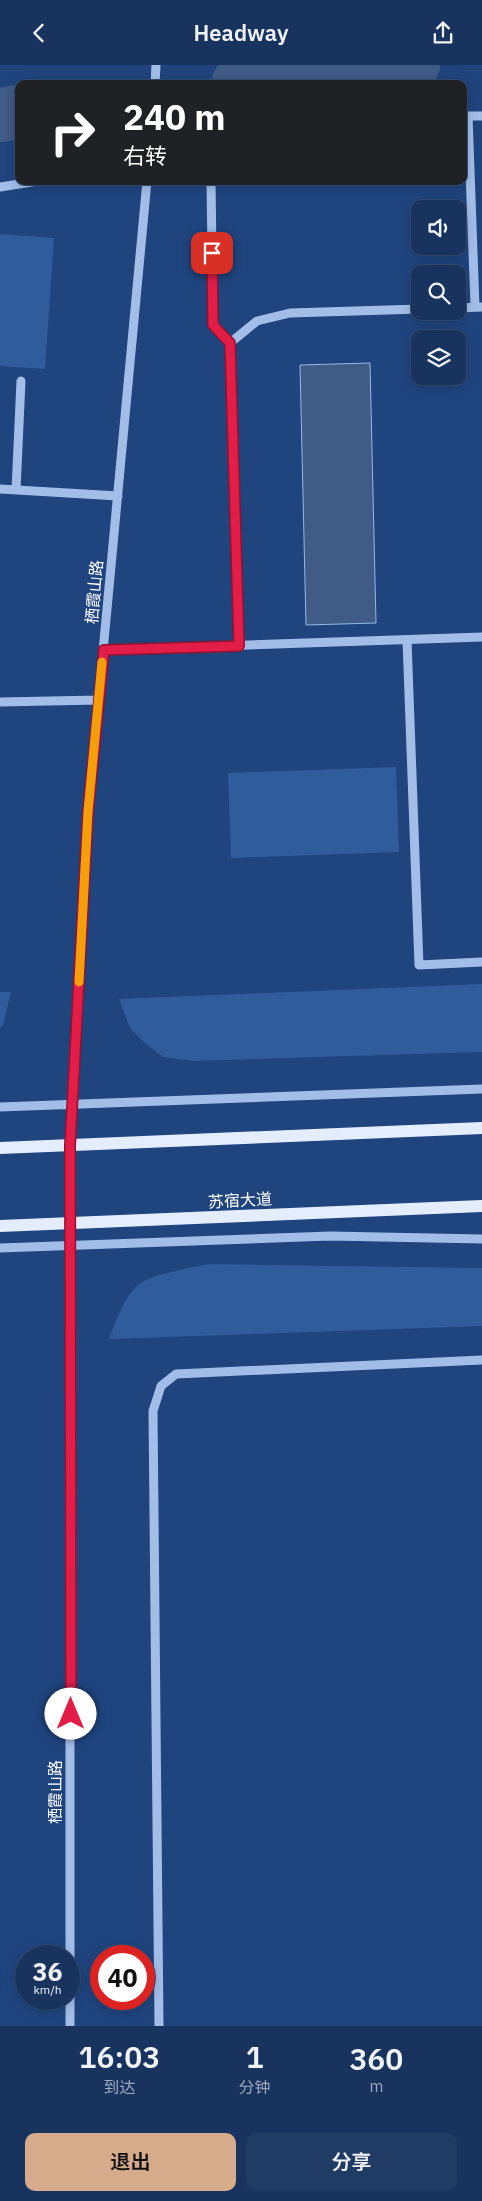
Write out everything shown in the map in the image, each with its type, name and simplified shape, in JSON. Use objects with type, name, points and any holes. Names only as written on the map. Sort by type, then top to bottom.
[{"type":"main road","points":[[0,1148],[482,1128]]},
{"type":"main road","name":"苏宿大道","points":[[0,1226],[482,1206]]},
{"type":"street","points":[[155,80],[156,65]]},
{"type":"street","points":[[467,126],[468,116],[482,116]]},
{"type":"street","points":[[466,308],[479,307],[467,149]]},
{"type":"street","points":[[0,187],[15,185]]},
{"type":"street","name":"栖霞山路","points":[[70,2026],[70,1146],[88,812],[147,185]]},
{"type":"street","points":[[211,185],[213,325],[230,343],[239,646]]},
{"type":"street","points":[[230,343],[257,321],[290,313],[411,309]]},
{"type":"street","points":[[16,490],[21,381]]},
{"type":"street","points":[[0,489],[118,497]]},
{"type":"street","points":[[104,650],[482,637]]},
{"type":"street","points":[[407,640],[419,965],[482,962]]},
{"type":"street","points":[[0,702],[99,700]]},
{"type":"street","points":[[0,1107],[482,1089]]},
{"type":"street","points":[[0,1248],[330,1236],[482,1239]]},
{"type":"street","points":[[159,2026],[153,1411],[161,1386],[176,1374],[482,1361]]},
{"type":"shaded area","points":[[0,234],[54,238],[45,369],[0,366]]},
{"type":"shaded area","points":[[370,363],[376,623],[306,625],[300,365]]},
{"type":"shaded area","points":[[396,767],[399,852],[231,858],[228,773]]},
{"type":"shaded area","points":[[482,984],[482,1052],[193,1061],[163,1057],[130,1028],[119,999]]},
{"type":"shaded area","points":[[0,992],[11,992],[3,1025],[0,1028]]},
{"type":"shaded area","points":[[210,1264],[482,1268],[482,1326],[109,1339],[126,1300],[142,1282],[165,1273]]},
{"type":"waterway","points":[[275,80],[413,65]]},
{"type":"waterway","points":[[0,115],[15,113]]},
{"type":"slow traffic","points":[[79,982],[88,812],[102,662]]},
{"type":"route","points":[[71,1714],[70,1146],[88,812],[104,650],[239,646],[230,343],[213,325],[212,253]]}]
